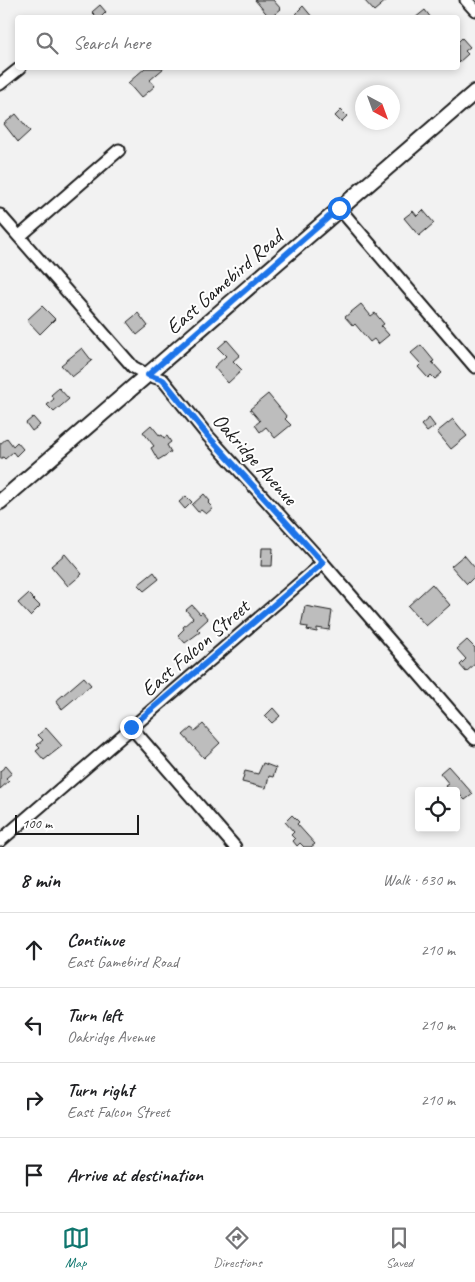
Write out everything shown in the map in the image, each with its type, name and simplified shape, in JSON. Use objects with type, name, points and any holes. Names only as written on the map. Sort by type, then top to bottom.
[{"type":"main road","name":"East Gamebird Road","points":[[0,502],[475,92]]},
{"type":"street","points":[[466,0],[475,10]]},
{"type":"street","points":[[0,84],[18,70]]},
{"type":"street","points":[[20,236],[118,150]]},
{"type":"street","points":[[339,208],[475,367]]},
{"type":"street","name":"Oakridge Avenue","points":[[0,215],[133,367],[163,380],[208,436],[323,563],[475,739]]},
{"type":"street","name":"East Falcon Street","points":[[0,841],[323,563]]},
{"type":"street","points":[[131,727],[234,847]]},
{"type":"building","points":[[255,0],[273,0],[281,9],[274,15],[268,15]]},
{"type":"building","points":[[364,0],[387,0],[374,11]]},
{"type":"building","points":[[100,5],[106,12],[103,15],[95,15],[92,12]]},
{"type":"building","points":[[303,6],[310,15],[298,15],[296,13]]},
{"type":"building","points":[[425,10],[429,15],[419,15]]},
{"type":"building","points":[[462,38],[470,47],[465,51],[468,54],[460,61],[460,40]]},
{"type":"building","points":[[143,70],[162,70],[150,80],[155,86],[141,98],[128,83]]},
{"type":"building","points":[[341,110],[347,116],[341,122],[335,116]]},
{"type":"building","points":[[16,114],[30,131],[18,142],[4,124]]},
{"type":"building","points":[[423,210],[434,223],[419,236],[404,218],[413,211],[417,216]]},
{"type":"building","points":[[361,304],[371,316],[375,313],[384,324],[381,326],[389,335],[378,344],[374,339],[370,342],[355,324],[353,326],[345,317]]},
{"type":"building","points":[[42,306],[55,319],[40,334],[27,320]]},
{"type":"building","points":[[138,313],[148,326],[137,335],[127,322]]},
{"type":"building","points":[[227,340],[240,355],[233,361],[242,370],[228,383],[214,367],[226,356],[218,348]]},
{"type":"building","points":[[421,345],[442,373],[435,379],[431,375],[428,378],[418,367],[421,364],[411,353]]},
{"type":"building","points":[[82,348],[92,361],[72,377],[61,365]]},
{"type":"building","points":[[59,388],[69,399],[54,412],[47,405],[54,399],[51,395]]},
{"type":"building","points":[[268,394],[287,417],[285,419],[291,425],[275,438],[266,427],[260,432],[255,425],[260,421],[250,409]]},
{"type":"building","points":[[33,417],[40,425],[32,431],[26,423]]},
{"type":"building","points":[[429,418],[435,426],[427,432],[421,425]]},
{"type":"building","points":[[453,419],[467,436],[451,449],[437,432]]},
{"type":"building","points":[[151,425],[160,436],[162,435],[164,438],[167,436],[171,442],[167,445],[171,452],[158,460],[151,448],[154,446],[143,432]]},
{"type":"building","points":[[7,438],[13,446],[17,442],[23,449],[16,456],[13,452],[5,459],[3,457],[0,459],[0,444]]},
{"type":"building","points":[[204,494],[210,501],[208,503],[213,508],[206,514],[201,510],[198,512],[192,505]]},
{"type":"building","points":[[186,496],[192,502],[185,509],[179,502]]},
{"type":"building","points":[[262,548],[273,548],[272,566],[261,566]]},
{"type":"building","points":[[65,554],[82,574],[68,586],[51,566]]},
{"type":"building","points":[[464,555],[475,568],[475,576],[467,584],[451,566]]},
{"type":"building","points":[[154,572],[159,579],[144,591],[138,585]]},
{"type":"building","points":[[432,584],[450,605],[426,626],[408,606]]},
{"type":"building","points":[[28,594],[40,606],[30,616],[18,603]]},
{"type":"building","points":[[192,605],[200,614],[202,612],[208,619],[197,629],[200,632],[185,643],[178,635],[184,629],[183,627],[193,618],[186,610]]},
{"type":"building","points":[[305,606],[332,611],[329,630],[317,628],[317,632],[307,630],[308,627],[301,626]]},
{"type":"building","points":[[467,640],[475,648],[475,664],[466,672],[460,665],[466,659],[457,649]]},
{"type":"building","points":[[84,677],[91,685],[62,709],[56,701]]},
{"type":"building","points":[[273,708],[280,716],[272,723],[265,716]]},
{"type":"building","points":[[203,724],[220,743],[204,758],[183,735],[191,728],[195,731]]},
{"type":"building","points":[[46,728],[62,746],[44,760],[36,751],[40,748],[37,745],[43,740],[38,735]]},
{"type":"building","points":[[263,763],[276,768],[273,777],[269,776],[266,788],[242,782],[245,771],[258,774]]},
{"type":"building","points":[[6,766],[12,773],[6,778],[9,781],[0,789],[0,771]]},
{"type":"building","points":[[448,766],[473,794],[465,800],[460,795],[460,787],[447,787],[449,784],[440,773]]},
{"type":"building","points":[[292,815],[299,822],[297,824],[315,844],[311,847],[304,847],[300,843],[297,846],[293,841],[295,839],[291,835],[294,832],[285,822]]},
{"type":"route","points":[[131,727],[323,563],[208,436],[163,380],[148,375],[339,208]]}]
